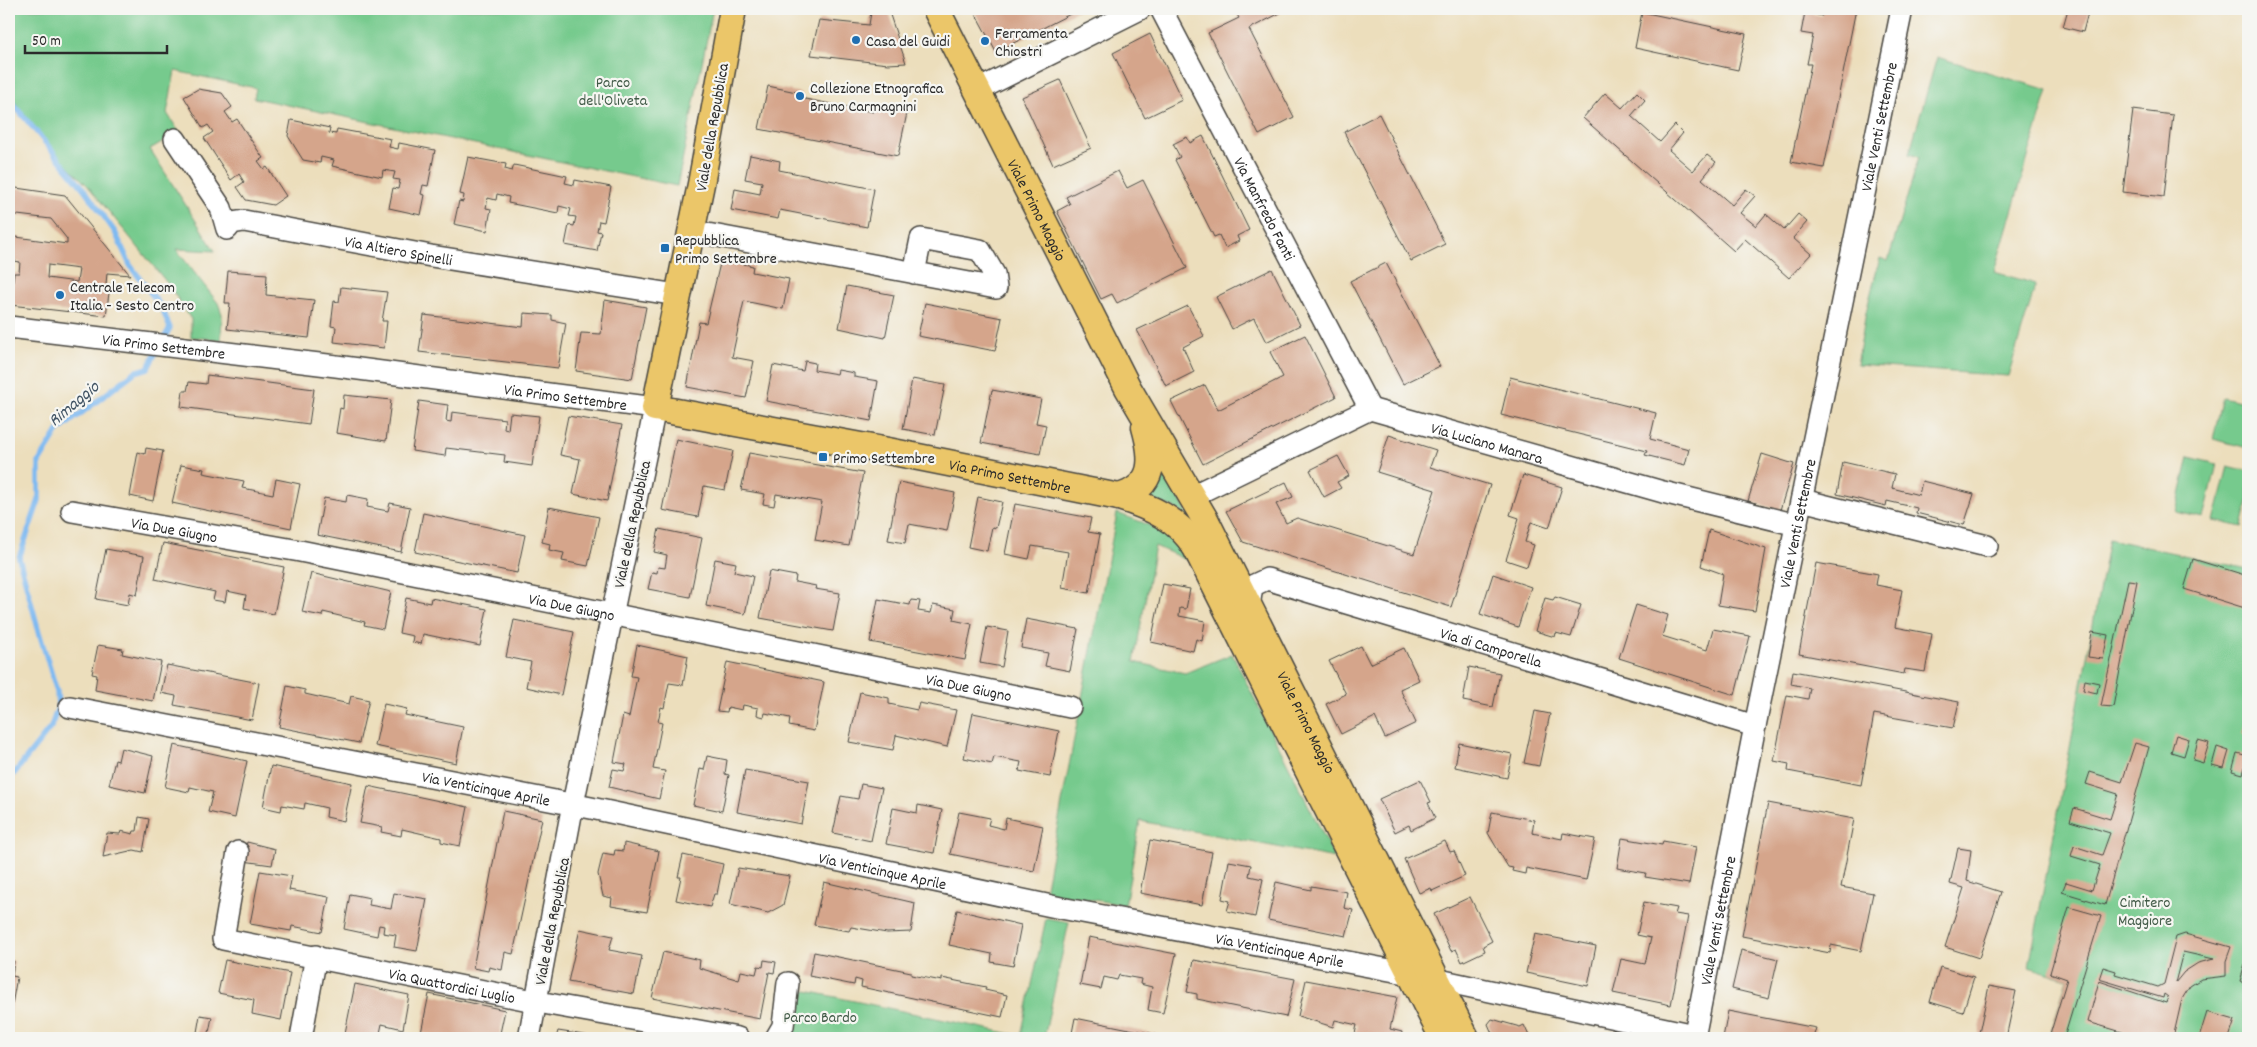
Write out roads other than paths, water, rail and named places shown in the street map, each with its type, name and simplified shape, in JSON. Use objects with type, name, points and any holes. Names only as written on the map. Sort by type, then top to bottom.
[{"type":"main road","name":"Viale della Repubblica","points":[[655,408],[733,9]]},
{"type":"main road","name":"Viale Primo Maggio","points":[[936,9],[1141,410],[1192,496],[1466,1038]]},
{"type":"main road","name":"Via Primo Settembre","points":[[655,408],[888,451],[1119,497],[1160,513],[1185,531],[1193,542]]},
{"type":"main road","name":"Viale Primo Maggio","points":[[1119,497],[1128,494],[1144,483],[1149,474],[1152,453],[1141,410]]},
{"type":"main road","name":"Viale Primo Maggio","points":[[1193,542],[1443,1038]]},
{"type":"street","points":[[978,90],[1140,9]]},
{"type":"street","name":"Via Manfredo Fanti","points":[[1161,9],[1370,408]]},
{"type":"street","name":"Viale Venti Settembre","points":[[1694,1037],[1755,726],[1902,9]]},
{"type":"street","name":"Via Altiero Spinelli","points":[[175,139],[221,208],[227,229],[232,223],[244,221],[431,256],[677,295]]},
{"type":"street","points":[[691,231],[914,273]]},
{"type":"street","name":"Via Primo Settembre","points":[[9,327],[655,408]]},
{"type":"street","name":"Viale della Repubblica","points":[[529,1038],[573,804],[655,408]]},
{"type":"street","points":[[1192,496],[1370,408]]},
{"type":"street","name":"Via Luciano Manara","points":[[1370,408],[1663,492],[1797,525]]},
{"type":"street","points":[[1802,500],[1987,546]]},
{"type":"street","name":"Via Due Giugno","points":[[72,511],[300,551],[1070,707]]},
{"type":"street","name":"Via di Camporella","points":[[1249,607],[1252,586],[1267,579],[1755,726]]},
{"type":"street","name":"Via Venticinque Aprile","points":[[70,707],[573,804],[1061,908],[1410,974],[1694,1037]]},
{"type":"street","name":"Via Quattordici Luglio","points":[[238,852],[223,939],[536,1001],[738,1038]]},
{"type":"street","points":[[300,1038],[316,956]]},
{"type":"street","points":[[776,1038],[783,1026],[788,983]]},
{"type":"waterway","name":"Rimaggio","points":[[9,99],[84,189],[115,232],[130,265],[162,308],[170,328],[163,340]]},
{"type":"waterway","name":"Rimaggio","points":[[9,780],[51,727],[58,707],[57,692],[19,558],[39,500],[39,462],[58,431],[135,372],[148,368],[157,350]]},
{"type":"place","name":"Casa del Guidi","points":[[856,40]]},
{"type":"place","name":"Ferramenta Chiostri","points":[[985,41]]},
{"type":"place","name":"Collezione Etnografica Bruno Carmagnini","points":[[800,96]]},
{"type":"place","name":"Repubblica Primo Settembre","points":[[665,248]]},
{"type":"place","name":"Centrale Telecom Italia - Sesto Centro","points":[[60,295]]},
{"type":"place","name":"Primo Settembre","points":[[823,457]]},
{"type":"park label","name":"Parco dell'Oliveta","points":[[613,90]]},
{"type":"park label","name":"Cimitero Maggiore","points":[[2145,910]]},
{"type":"park label","name":"Parco Bardo","points":[[820,1016]]}]
